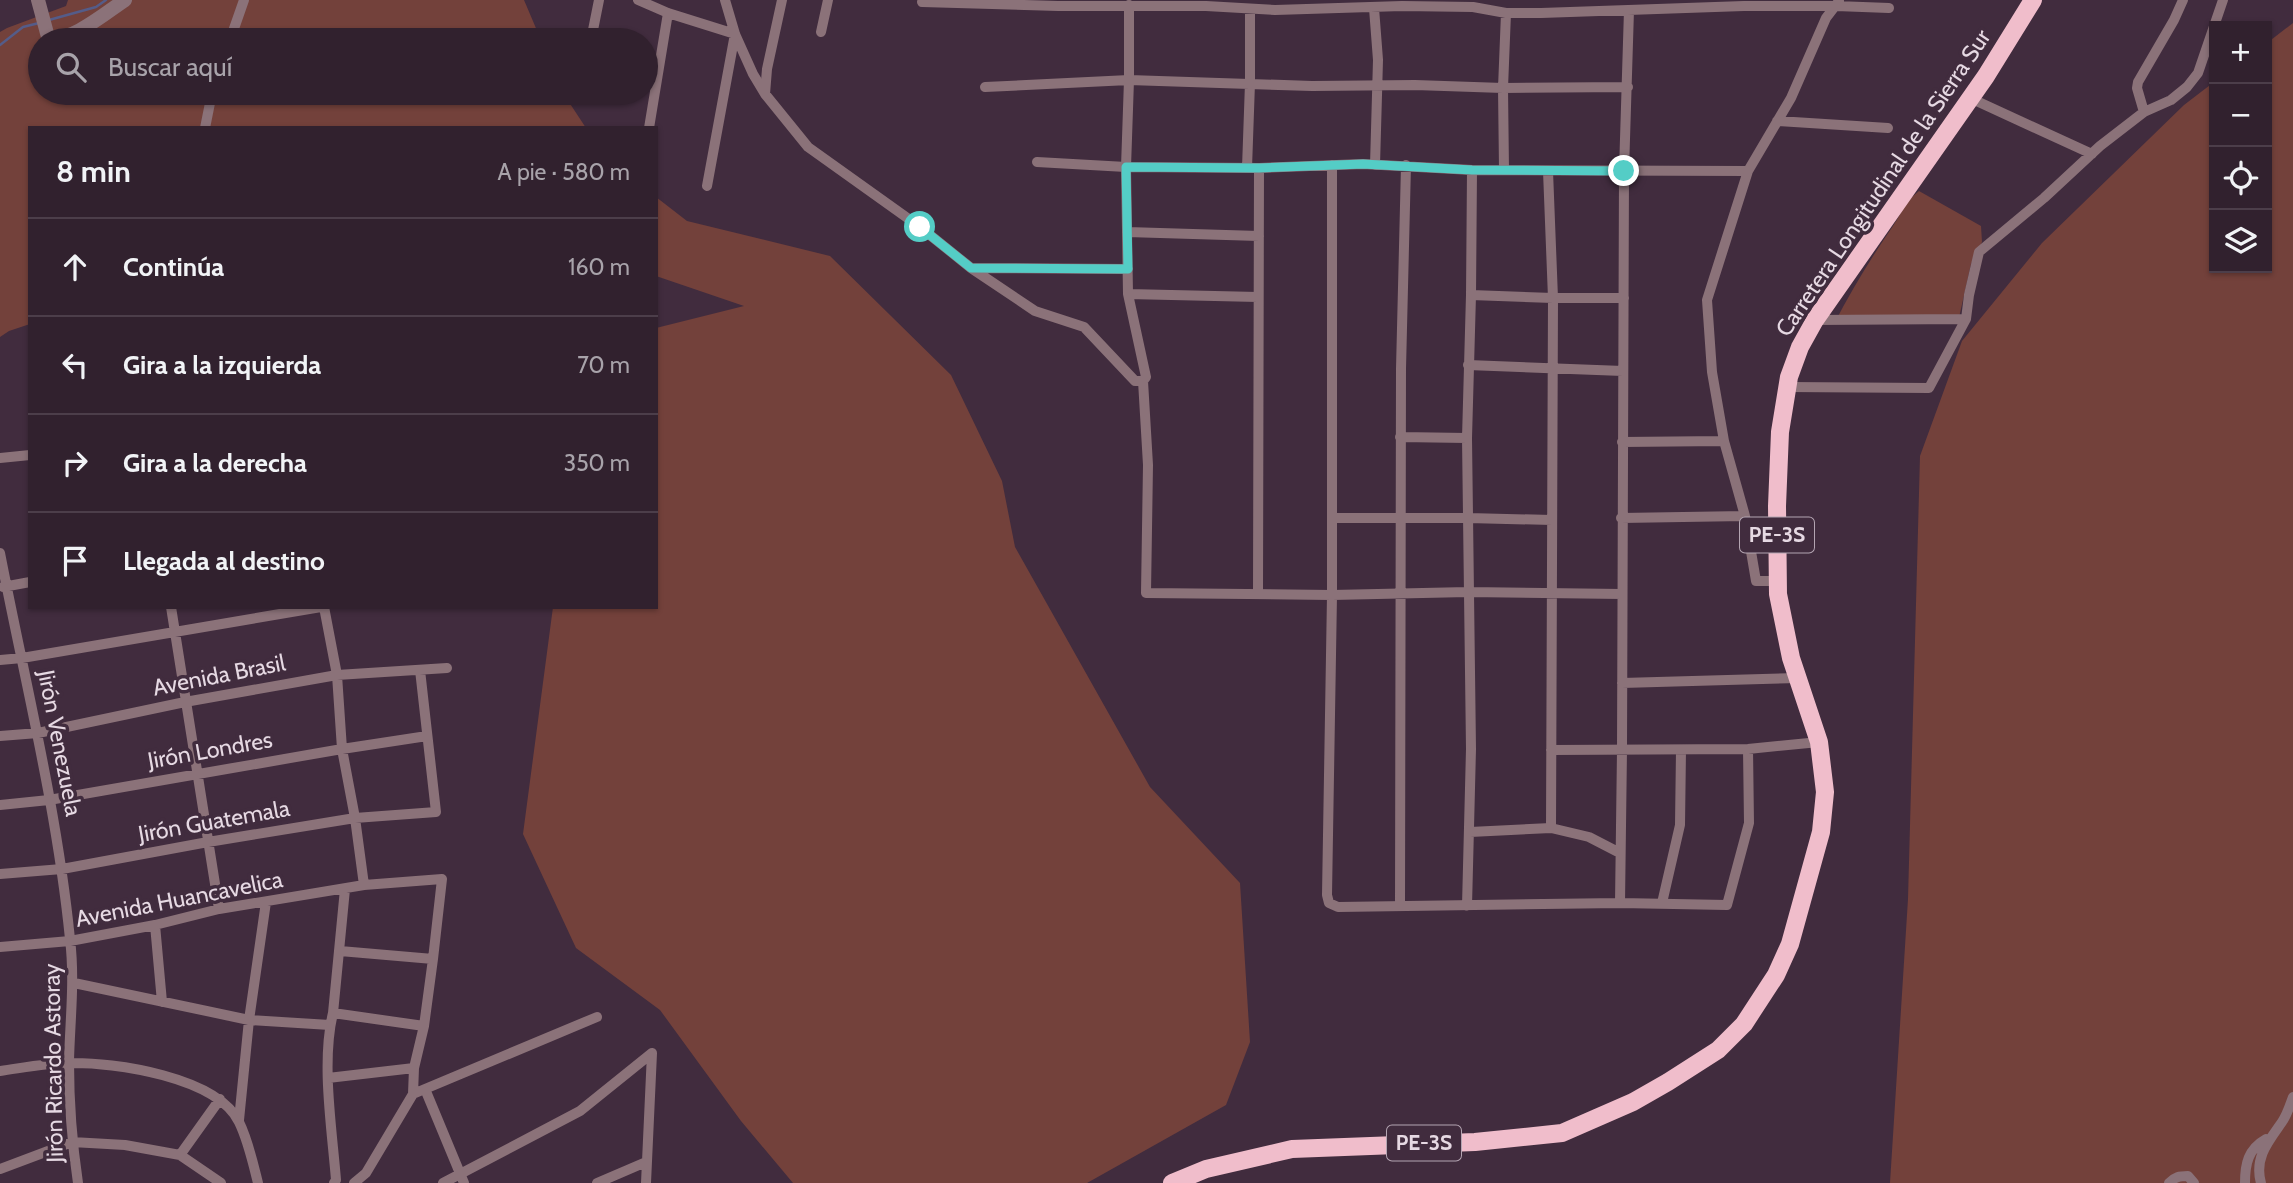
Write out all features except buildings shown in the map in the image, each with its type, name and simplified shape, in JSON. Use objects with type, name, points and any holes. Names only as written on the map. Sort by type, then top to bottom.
[{"type":"highway","name":"Carretera Longitudinal de la Sierra Sur","points":[[1172,1183],[1206,1169],[1292,1149],[1475,1142],[1562,1133],[1633,1102],[1718,1049],[1744,1024],[1776,975],[1790,944],[1822,832],[1825,792],[1819,742],[1791,657],[1778,594],[1780,432],[1789,377],[1800,347],[1815,320],[1970,98],[2033,0]]},
{"type":"street","points":[[82,28],[125,0]]},
{"type":"street","points":[[234,28],[244,0]]},
{"type":"street","points":[[593,28],[599,0]]},
{"type":"street","points":[[638,0],[668,13],[735,34]]},
{"type":"street","points":[[725,0],[735,34],[765,94],[808,147],[920,227],[971,268],[1035,311],[1084,327],[1135,381],[1143,381]]},
{"type":"street","points":[[765,94],[767,69],[782,0]]},
{"type":"street","points":[[821,32],[828,0]]},
{"type":"street","points":[[1541,13],[1542,0]]},
{"type":"street","points":[[2144,112],[2137,88],[2138,82],[2174,20],[2182,0]]},
{"type":"street","points":[[1788,387],[1929,388],[1966,319],[1979,252],[2144,112],[2171,100],[2187,87],[2198,73],[2223,0]]},
{"type":"street","points":[[922,2],[1129,5],[1205,3],[1250,9],[1275,5],[1339,4],[1374,8],[1403,3],[1473,4],[1506,13],[1541,13],[1611,5],[1629,10],[1744,3],[1838,3],[1889,8]]},
{"type":"street","points":[[1779,580],[1756,581],[1745,516],[1724,441],[1712,372],[1707,300],[1748,171],[1803,72],[1820,29],[1838,3]]},
{"type":"street","points":[[39,5],[44,28]]},
{"type":"street","points":[[1129,5],[1126,167],[1128,294],[1146,377],[1143,381],[1148,465],[1146,593],[1622,594]]},
{"type":"street","points":[[1374,8],[1378,60],[1376,165]]},
{"type":"street","points":[[1247,168],[1250,9]]},
{"type":"street","points":[[1619,903],[1624,171],[1629,10]]},
{"type":"street","points":[[658,74],[668,13]]},
{"type":"street","points":[[1504,170],[1506,13]]},
{"type":"street","points":[[707,186],[735,34]]},
{"type":"street","points":[[985,87],[1129,80],[1378,87],[1628,86]]},
{"type":"street","points":[[1970,98],[2092,154]]},
{"type":"street","points":[[205,126],[210,105]]},
{"type":"street","points":[[649,126],[653,105]]},
{"type":"street","points":[[1777,121],[1888,128]]},
{"type":"street","points":[[1037,162],[1126,167],[1406,165],[1472,170],[1748,171]]},
{"type":"street","points":[[1332,165],[1332,595],[1326,895],[1329,903],[1338,907],[1619,903],[1727,905],[1749,823],[1748,749]]},
{"type":"street","points":[[1400,906],[1400,437],[1406,165]]},
{"type":"street","points":[[1258,593],[1259,168]]},
{"type":"street","points":[[1466,906],[1471,749],[1467,438],[1472,170]]},
{"type":"street","points":[[1548,171],[1553,299],[1551,828]]},
{"type":"street","points":[[1127,232],[1259,236]]},
{"type":"street","points":[[971,268],[1128,269]]},
{"type":"street","points":[[1128,294],[1258,297]]},
{"type":"street","points":[[1471,295],[1553,299],[1624,298]]},
{"type":"street","points":[[1815,320],[1966,319]]},
{"type":"street","points":[[1468,365],[1623,371]]},
{"type":"street","points":[[1400,437],[1467,438]]},
{"type":"street","points":[[1622,442],[1724,441]]},
{"type":"street","points":[[0,458],[28,455]]},
{"type":"street","points":[[1621,518],[1745,516]]},
{"type":"street","points":[[1332,518],[1468,517],[1552,520]]},
{"type":"street","name":"Jirón Venezuela","points":[[0,553],[3,587],[38,733],[62,869],[71,941]]},
{"type":"street","points":[[3,587],[28,582]]},
{"type":"street","points":[[171,609],[219,909]]},
{"type":"street","points":[[0,660],[310,609]]},
{"type":"street","points":[[322,609],[337,675],[342,749],[365,885]]},
{"type":"street","name":"Avenida Brasil","points":[[0,736],[38,733],[185,702],[337,675],[447,668]]},
{"type":"street","points":[[420,670],[427,736]]},
{"type":"street","points":[[1622,682],[1799,678]]},
{"type":"street","name":"Jirón Londres","points":[[0,804],[49,800],[427,736]]},
{"type":"street","name":"Jirón Guatemala","points":[[0,874],[62,869],[355,818],[436,812],[427,736]]},
{"type":"street","points":[[1551,750],[1748,749],[1819,742]]},
{"type":"street","points":[[1662,903],[1680,825],[1681,750]]},
{"type":"street","points":[[1470,832],[1551,828],[1589,837],[1620,853]]},
{"type":"street","name":"Avenida Huancavelica","points":[[0,947],[71,941],[155,925],[219,909],[365,885],[442,879],[433,959]]},
{"type":"street","points":[[334,1183],[336,1180],[328,1077],[330,1025],[345,889]]},
{"type":"street","points":[[258,1183],[239,1121],[249,1020],[266,902]]},
{"type":"street","points":[[155,925],[162,1002]]},
{"type":"street","name":"Jirón Ricardo Astoray","points":[[71,941],[74,983],[69,1063],[72,1142],[78,1183]]},
{"type":"street","points":[[340,951],[433,959],[424,1026],[414,1068],[413,1094],[366,1173],[354,1183]]},
{"type":"street","points":[[74,983],[249,1020],[330,1025]]},
{"type":"street","points":[[333,1013],[424,1026]]},
{"type":"street","points":[[413,1094],[597,1017]]},
{"type":"street","points":[[443,1183],[462,1179],[580,1111],[652,1053],[646,1183]]},
{"type":"street","points":[[0,1059],[0,1072],[69,1063],[125,1068],[170,1076],[198,1086],[220,1099],[239,1121]]},
{"type":"street","points":[[328,1077],[414,1068]]},
{"type":"street","points":[[425,1089],[462,1179]]},
{"type":"street","points":[[2261,1183],[2258,1168],[2260,1158],[2269,1138],[2283,1121],[2293,1097]]},
{"type":"street","points":[[180,1155],[220,1099]]},
{"type":"street","points":[[2245,1183],[2245,1166],[2250,1154],[2269,1138]]},
{"type":"street","points":[[0,1169],[72,1142],[125,1145],[180,1155],[221,1183]]},
{"type":"street","points":[[597,1183],[646,1162]]},
{"type":"street","points":[[2169,1183],[2175,1178],[2188,1176],[2194,1183]]},
{"type":"shaded area","points":[[68,0],[524,0],[536,28],[28,28],[28,105],[571,105],[585,126],[28,126],[28,325],[0,337],[0,32],[66,6]]},
{"type":"shaded area","points":[[2293,23],[2293,1183],[1890,1183],[1908,899],[1920,456],[1962,341],[2042,243],[2184,105],[2209,86],[2209,273],[2272,273],[2272,39]]},
{"type":"shaded area","points":[[1919,191],[1981,226],[1982,242],[1971,264],[1958,322],[1834,324],[1909,200]]},
{"type":"shaded area","points":[[658,199],[687,221],[830,256],[951,375],[1002,481],[1015,547],[1150,787],[1240,883],[1250,1042],[1226,1105],[1087,1183],[793,1183],[741,1121],[660,1010],[576,948],[523,834],[553,609],[658,609],[658,328],[744,306],[658,277]]},
{"type":"waterway","points":[[49,20],[96,7],[106,0]]},
{"type":"waterway","points":[[0,45],[23,27],[39,23]]},
{"type":"route","points":[[920,227],[971,268],[1128,269],[1126,167],[1259,168],[1363,164],[1472,170],[1624,171]]}]
